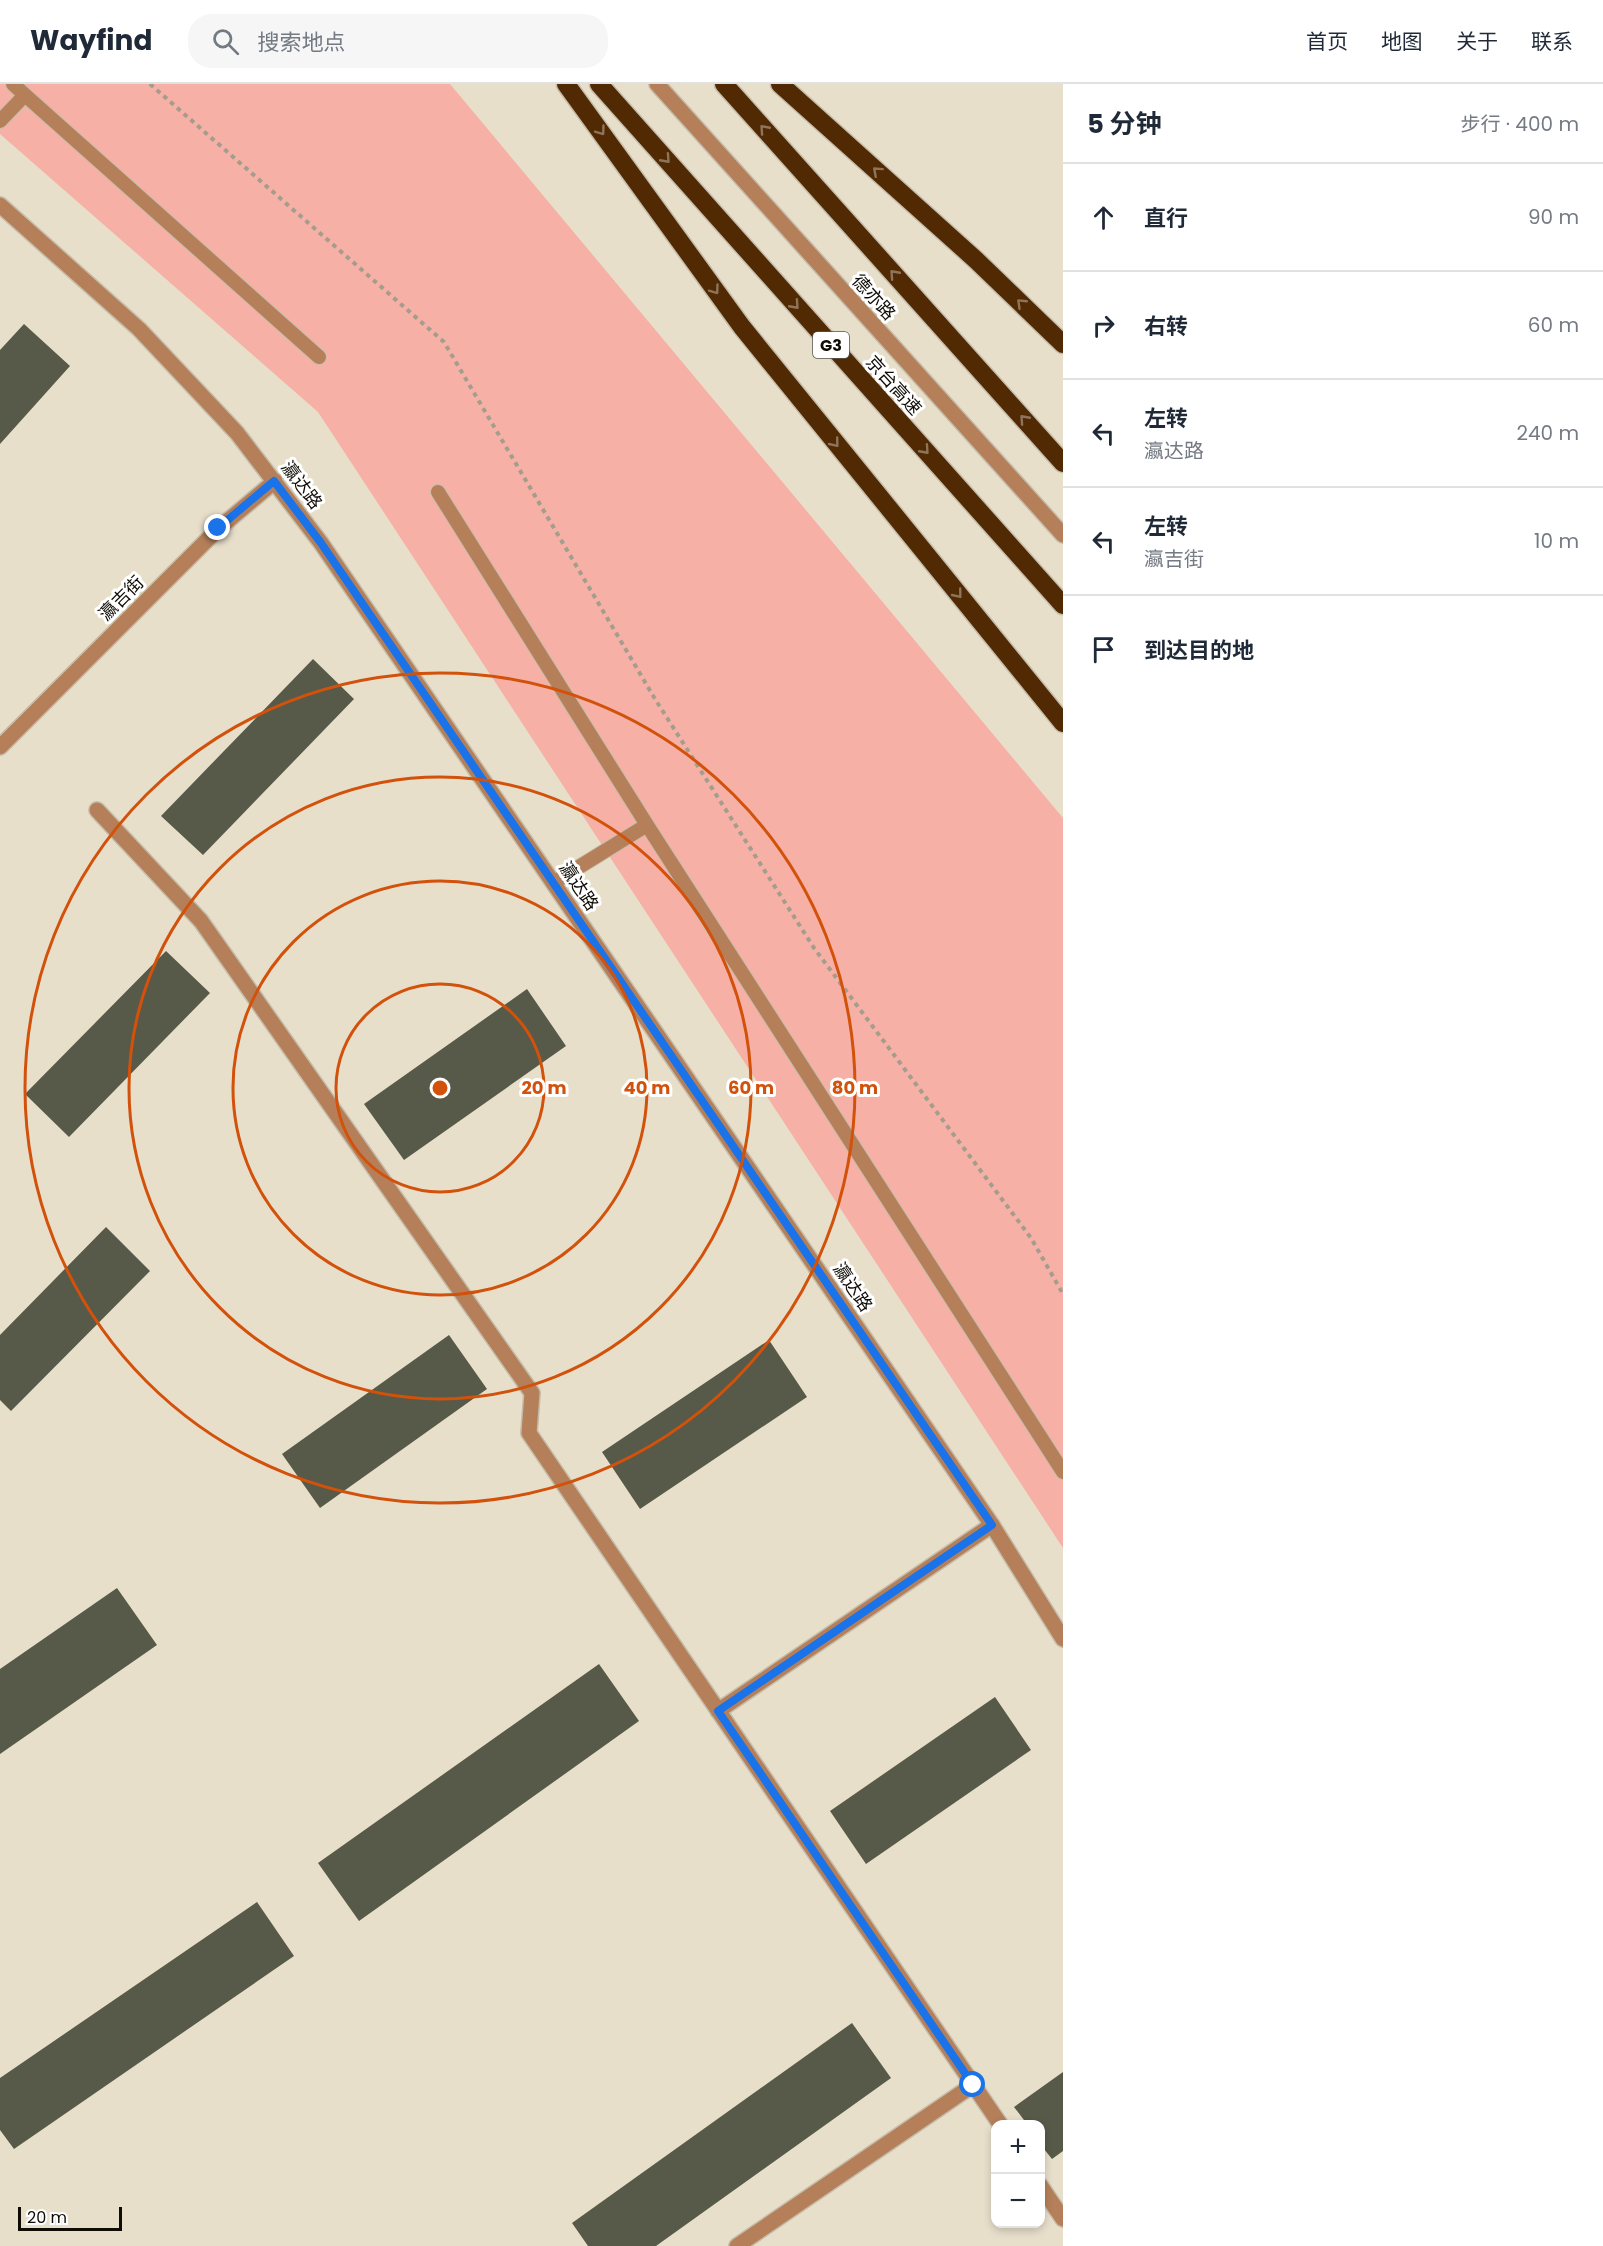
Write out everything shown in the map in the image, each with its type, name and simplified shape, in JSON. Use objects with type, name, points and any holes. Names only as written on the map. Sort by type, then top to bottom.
[{"type":"highway","points":[[567,84],[742,327],[1063,723]]},
{"type":"highway","name":"京台高速","points":[[599,84],[1063,605]]},
{"type":"highway","points":[[724,84],[1063,463]]},
{"type":"highway","points":[[780,84],[976,260],[1063,344]]},
{"type":"street","name":"德亦路","points":[[657,84],[1063,535]]},
{"type":"street","name":"瀛达路","points":[[0,206],[139,329],[237,433],[321,543],[992,1525],[1063,1640]]},
{"type":"street","name":"瀛吉街","points":[[0,747],[218,528],[274,481]]},
{"type":"street","points":[[97,810],[201,921],[532,1393],[529,1433],[997,2120]]},
{"type":"street","points":[[718,1711],[992,1525]]},
{"type":"street","points":[[737,2246],[973,2085]]},
{"type":"street","points":[[1045,2191],[1063,2219]]},
{"type":"lane","points":[[14,84],[319,357]]},
{"type":"lane","points":[[0,122],[25,95]]},
{"type":"lane","points":[[438,492],[647,825],[1063,1472]]},
{"type":"lane","points":[[553,883],[647,825]]},
{"type":"path","points":[[150,84],[444,342],[655,699],[814,948],[1031,1238],[1063,1294]]},
{"type":"shaded area","points":[[0,84],[450,84],[1063,818],[1063,1548],[318,412],[0,134]]},
{"type":"building","points":[[24,324],[70,366],[0,444],[0,350]]},
{"type":"building","points":[[313,659],[354,699],[203,855],[161,816]]},
{"type":"building","points":[[166,951],[210,993],[69,1137],[25,1094]]},
{"type":"building","points":[[527,989],[566,1046],[404,1160],[364,1104]]},
{"type":"building","points":[[106,1227],[150,1271],[11,1411],[0,1400],[0,1335]]},
{"type":"building","points":[[449,1335],[487,1389],[320,1508],[282,1454]]},
{"type":"building","points":[[769,1340],[807,1397],[640,1509],[602,1452]]},
{"type":"building","points":[[117,1588],[157,1645],[0,1754],[0,1669]]},
{"type":"building","points":[[599,1664],[639,1721],[359,1921],[318,1863]]},
{"type":"building","points":[[995,1697],[1031,1750],[866,1864],[830,1811]]},
{"type":"building","points":[[257,1902],[294,1956],[14,2149],[0,2130],[0,2078]]},
{"type":"building","points":[[852,2023],[891,2078],[656,2246],[588,2246],[572,2223]]},
{"type":"building","points":[[1063,2072],[1063,2151],[1052,2159],[1045,2150],[1045,2120],[1024,2120],[1014,2107]]},
{"type":"route","points":[[218,528],[274,481],[321,543],[992,1525],[718,1711],[973,2085]]}]
